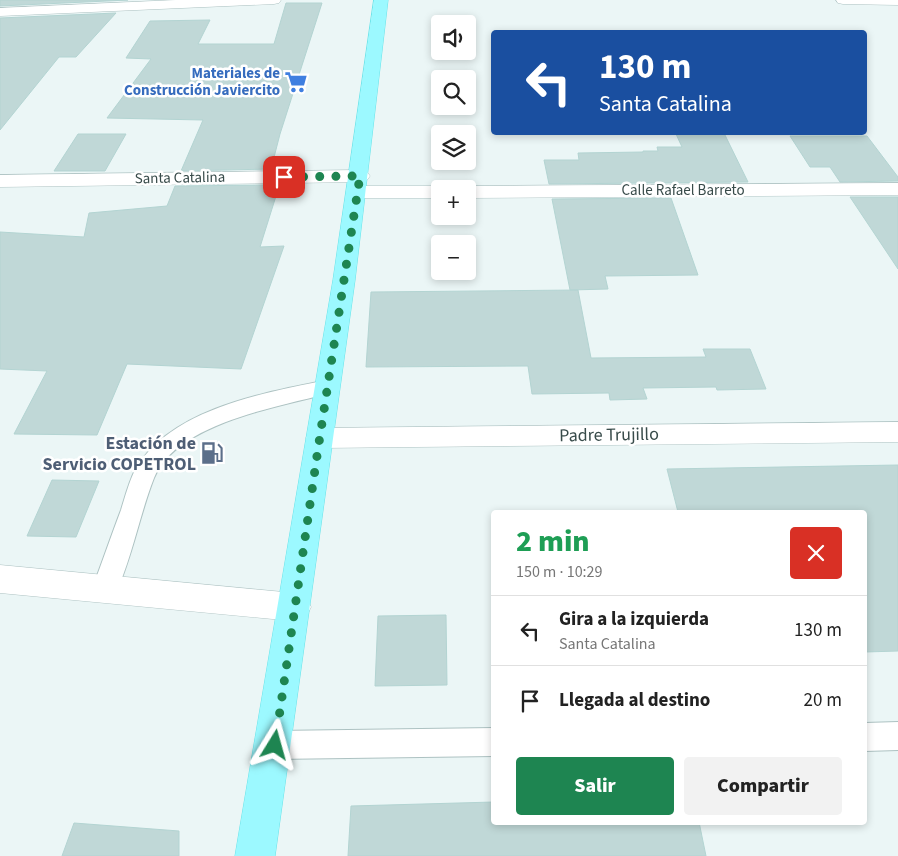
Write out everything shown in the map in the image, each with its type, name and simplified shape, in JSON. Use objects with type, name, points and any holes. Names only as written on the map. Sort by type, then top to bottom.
[{"type":"main road","points":[[255,856],[275,745],[294,607],[359,184],[381,0]]},
{"type":"street","points":[[0,12],[68,4],[274,0]]},
{"type":"street","points":[[843,0],[898,1]]},
{"type":"street","name":"Santa Catalina","points":[[0,181],[359,184]]},
{"type":"street","points":[[359,184],[431,191]]},
{"type":"street","name":"Calle Rafael Barreto","points":[[476,192],[898,189]]},
{"type":"street","name":"Padre Trujillo","points":[[320,438],[898,432]]},
{"type":"street","points":[[0,579],[294,607]]},
{"type":"lane","points":[[105,589],[144,475],[154,458],[169,443],[216,417],[267,400],[327,387]]},
{"type":"lane","points":[[867,737],[898,736]]},
{"type":"lane","points":[[275,745],[491,742]]},
{"type":"building","points":[[0,0],[128,0],[0,6]]},
{"type":"building","points":[[286,3],[322,3],[280,134],[271,169],[181,171],[203,120],[107,118],[151,59],[126,58],[150,21],[210,20],[198,44],[274,44]]},
{"type":"building","points":[[116,13],[76,57],[59,57],[0,130],[0,18]]},
{"type":"building","points":[[78,134],[126,134],[105,171],[54,171]]},
{"type":"building","points":[[676,135],[725,135],[748,182],[549,184],[544,160],[579,160],[578,153],[643,152],[658,151],[657,147],[682,147]]},
{"type":"building","points":[[790,136],[867,136],[898,177],[898,181],[840,182],[830,167],[810,167]]},
{"type":"building","points":[[267,185],[265,196],[276,196],[260,247],[284,246],[241,369],[127,364],[97,435],[14,434],[47,371],[0,369],[0,232],[84,237],[89,213],[167,206],[175,186]]},
{"type":"building","points":[[850,197],[898,197],[898,269]]},
{"type":"building","points":[[671,198],[698,275],[605,276],[608,289],[570,290],[552,199]]},
{"type":"building","points":[[578,290],[591,358],[706,357],[703,349],[750,349],[766,389],[717,390],[716,387],[643,388],[647,399],[610,400],[609,393],[532,394],[528,366],[366,367],[371,292]]},
{"type":"building","points":[[898,465],[898,651],[867,652],[867,510],[677,510],[667,469]]},
{"type":"building","points":[[52,480],[99,481],[76,537],[27,536]]},
{"type":"building","points":[[446,615],[447,685],[375,686],[378,616]]},
{"type":"building","points":[[491,802],[491,825],[700,825],[706,856],[348,856],[351,806]]},
{"type":"building","points":[[74,823],[179,831],[179,856],[62,856]]},
{"type":"place","name":"Materiales de Construcción Javiercito","points":[[296,82]]},
{"type":"place","name":"Estación de Servicio COPETROL","points":[[212,453]]},
{"type":"route","points":[[275,745],[294,607],[360,176],[284,177]]}]
